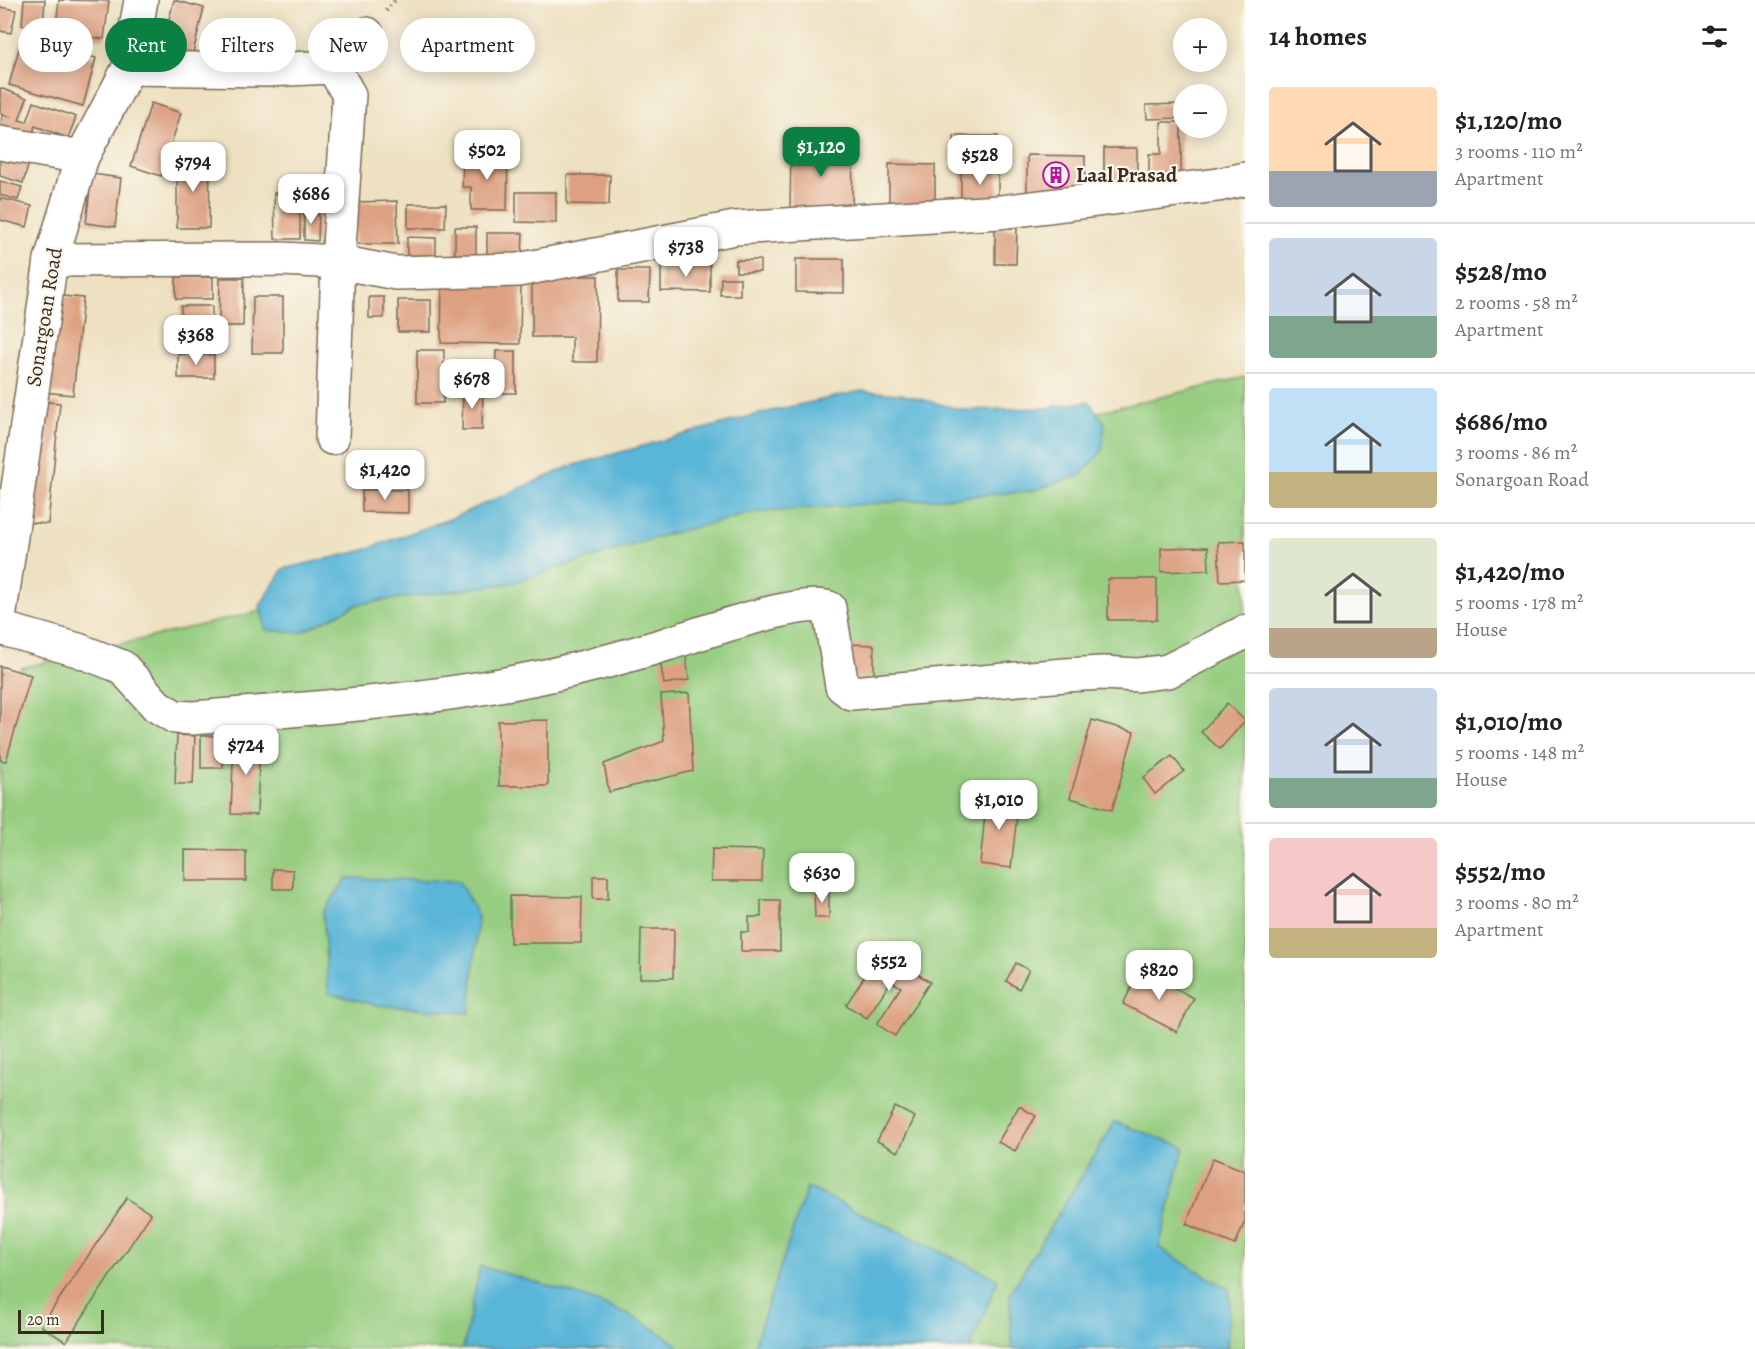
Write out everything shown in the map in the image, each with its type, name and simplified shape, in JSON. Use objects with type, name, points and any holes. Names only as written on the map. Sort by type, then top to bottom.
[{"type":"street","name":"Sonargoan Road","points":[[138,18],[141,0]]},
{"type":"street","points":[[187,69],[308,68]]},
{"type":"street","name":"Sonargoan Road","points":[[0,612],[51,260],[82,157],[127,72]]},
{"type":"street","points":[[332,438],[338,262],[349,95],[336,72]]},
{"type":"street","points":[[0,143],[82,157]]},
{"type":"street","points":[[51,260],[282,259],[338,262],[396,273],[518,270],[735,228],[1000,212],[1218,185],[1245,179]]},
{"type":"street","points":[[0,628],[78,650],[122,667],[157,706],[174,717],[192,718],[384,700],[526,680],[612,660],[770,614],[819,604],[829,608],[842,686],[851,693],[1065,675],[1103,673],[1137,675],[1168,671],[1245,632]]},
{"type":"green space","points":[[1245,377],[1245,1349],[0,1349],[0,730],[21,668]]},
{"type":"water","points":[[861,391],[901,394],[963,410],[1045,408],[1089,401],[1105,424],[1102,452],[1081,475],[1032,491],[753,513],[668,534],[510,583],[359,604],[300,633],[266,630],[260,606],[283,569],[361,551],[452,518],[571,466],[758,414]]},
{"type":"water","points":[[347,878],[459,881],[478,916],[470,1013],[376,1005],[328,993],[323,912]]},
{"type":"water","points":[[1115,1122],[1184,1147],[1159,1248],[1230,1290],[1227,1349],[1012,1349],[1010,1293]]},
{"type":"water","points":[[807,1187],[998,1279],[970,1349],[753,1349]]},
{"type":"water","points":[[480,1266],[613,1308],[639,1320],[681,1349],[463,1349]]},
{"type":"building","points":[[24,0],[45,0],[44,18],[23,18]]},
{"type":"building","points":[[59,0],[109,1],[104,39],[93,38],[93,18],[57,18]]},
{"type":"building","points":[[174,0],[204,8],[202,18],[199,18],[199,28],[190,65],[187,64],[187,18],[169,18]]},
{"type":"building","points":[[0,7],[16,10],[11,33],[0,31]]},
{"type":"building","points":[[18,52],[18,72],[92,72],[83,106],[9,85]]},
{"type":"building","points":[[0,88],[27,98],[19,120],[27,122],[34,102],[76,117],[68,138],[35,126],[30,144],[0,135],[2,115],[11,117],[0,113]]},
{"type":"building","points":[[151,103],[181,113],[161,176],[131,166]]},
{"type":"building","points":[[1173,104],[1173,118],[1147,119],[1146,105]]},
{"type":"building","points":[[1161,122],[1173,122],[1173,138],[1181,138],[1181,178],[1149,178],[1149,154],[1161,154]]},
{"type":"building","points":[[954,136],[998,136],[998,158],[954,157]]},
{"type":"building","points":[[791,145],[853,146],[852,211],[790,211]]},
{"type":"building","points":[[1104,148],[1137,148],[1137,195],[1104,195]]},
{"type":"building","points":[[0,154],[29,163],[23,183],[0,176]]},
{"type":"building","points":[[463,155],[508,155],[507,210],[471,210],[471,187],[462,187]]},
{"type":"building","name":"Laal Prasad","points":[[1027,155],[1085,156],[1085,194],[1027,194]]},
{"type":"building","points":[[177,159],[210,159],[209,228],[177,228]]},
{"type":"building","points":[[889,164],[935,165],[935,209],[889,208]]},
{"type":"building","points":[[961,169],[998,170],[998,204],[961,203]]},
{"type":"building","points":[[92,174],[121,178],[115,227],[86,223]]},
{"type":"building","points":[[567,175],[610,175],[609,205],[567,204]]},
{"type":"building","points":[[0,181],[22,187],[18,200],[0,195]]},
{"type":"building","points":[[516,192],[556,192],[556,223],[516,222]]},
{"type":"building","points":[[274,193],[300,193],[300,239],[275,239]]},
{"type":"building","points":[[0,198],[32,206],[27,227],[0,220]]},
{"type":"building","points":[[397,201],[398,244],[355,244],[354,202]]},
{"type":"building","points":[[408,204],[446,204],[445,228],[408,228]]},
{"type":"building","points":[[304,209],[319,209],[318,241],[304,240]]},
{"type":"building","points":[[455,227],[476,227],[476,258],[455,258]]},
{"type":"building","points":[[995,228],[1017,228],[1016,264],[995,264]]},
{"type":"building","points":[[487,233],[523,233],[522,257],[487,257]]},
{"type":"building","points":[[407,237],[436,238],[436,265],[407,264]]},
{"type":"building","points":[[796,259],[844,259],[844,293],[796,292]]},
{"type":"building","points":[[736,260],[760,260],[760,272],[736,272]]},
{"type":"building","points":[[661,264],[710,264],[710,292],[661,291]]},
{"type":"building","points":[[618,270],[650,270],[649,302],[618,302]]},
{"type":"building","points":[[532,276],[598,276],[597,362],[572,362],[572,337],[532,337]]},
{"type":"building","points":[[176,277],[213,277],[213,299],[176,299]]},
{"type":"building","points":[[220,278],[244,278],[243,326],[219,326]]},
{"type":"building","points":[[721,278],[740,278],[740,295],[720,295]]},
{"type":"building","points":[[442,279],[521,280],[520,344],[441,343]]},
{"type":"building","points":[[53,295],[83,298],[73,395],[43,392]]},
{"type":"building","points":[[253,297],[283,297],[283,353],[252,353]]},
{"type":"building","points":[[369,297],[384,297],[384,318],[369,318]]},
{"type":"building","points":[[398,300],[431,300],[431,332],[398,332]]},
{"type":"building","points":[[181,306],[212,306],[212,344],[181,344]]},
{"type":"building","points":[[417,350],[444,350],[443,403],[417,403]]},
{"type":"building","points":[[496,351],[516,351],[516,393],[495,393]]},
{"type":"building","points":[[178,354],[214,355],[214,378],[178,378]]},
{"type":"building","points":[[463,391],[483,391],[482,430],[462,430]]},
{"type":"building","points":[[34,401],[60,403],[48,524],[22,522]]},
{"type":"building","points":[[362,490],[408,490],[408,513],[362,512]]},
{"type":"building","points":[[1245,541],[1245,580],[1220,581],[1218,542]]},
{"type":"building","points":[[1208,547],[1209,570],[1161,572],[1161,548]]},
{"type":"building","points":[[1108,579],[1157,579],[1157,620],[1108,620]]},
{"type":"building","points":[[847,644],[874,645],[874,678],[847,678]]},
{"type":"building","points":[[686,656],[689,680],[664,684],[660,660]]},
{"type":"building","points":[[0,666],[31,675],[6,761],[0,760]]},
{"type":"building","points":[[689,693],[693,771],[609,792],[604,764],[664,741],[661,695]]},
{"type":"building","points":[[1227,703],[1245,721],[1220,749],[1201,732]]},
{"type":"building","points":[[548,720],[548,786],[499,786],[498,721]]},
{"type":"building","points":[[1092,720],[1134,732],[1112,810],[1070,798]]},
{"type":"building","points":[[177,735],[195,736],[193,784],[175,784]]},
{"type":"building","points":[[201,736],[224,736],[223,768],[201,768]]},
{"type":"building","points":[[234,737],[260,738],[257,815],[231,814]]},
{"type":"building","points":[[1172,756],[1184,771],[1155,794],[1143,778]]},
{"type":"building","points":[[987,794],[1019,798],[1011,868],[980,864]]},
{"type":"building","points":[[712,849],[763,850],[762,881],[711,881]]},
{"type":"building","points":[[185,850],[246,851],[246,881],[185,881]]},
{"type":"building","points":[[273,869],[293,870],[293,889],[273,889]]},
{"type":"building","points":[[593,876],[608,876],[608,899],[593,899]]},
{"type":"building","points":[[829,890],[829,918],[815,918],[814,891]]},
{"type":"building","points":[[510,896],[582,897],[581,943],[510,943]]},
{"type":"building","points":[[761,900],[780,900],[780,951],[741,951],[741,932],[749,932],[749,917],[761,917]]},
{"type":"building","points":[[641,929],[674,929],[673,978],[640,978]]},
{"type":"building","points":[[881,951],[930,982],[895,1036],[877,1024],[901,987],[891,981],[867,1018],[846,1005]]},
{"type":"building","points":[[1016,963],[1029,970],[1019,989],[1006,981]]},
{"type":"building","points":[[1140,971],[1194,998],[1177,1032],[1123,1004]]},
{"type":"building","points":[[1019,1106],[1036,1116],[1015,1151],[998,1142]]},
{"type":"building","points":[[895,1107],[915,1117],[898,1152],[877,1141]]},
{"type":"building","points":[[1213,1158],[1245,1171],[1245,1221],[1235,1245],[1186,1224]]},
{"type":"building","points":[[127,1198],[151,1214],[66,1342],[41,1326]]},
{"type":"place","name":"Laal Prasad","points":[[1056,175]]}]
